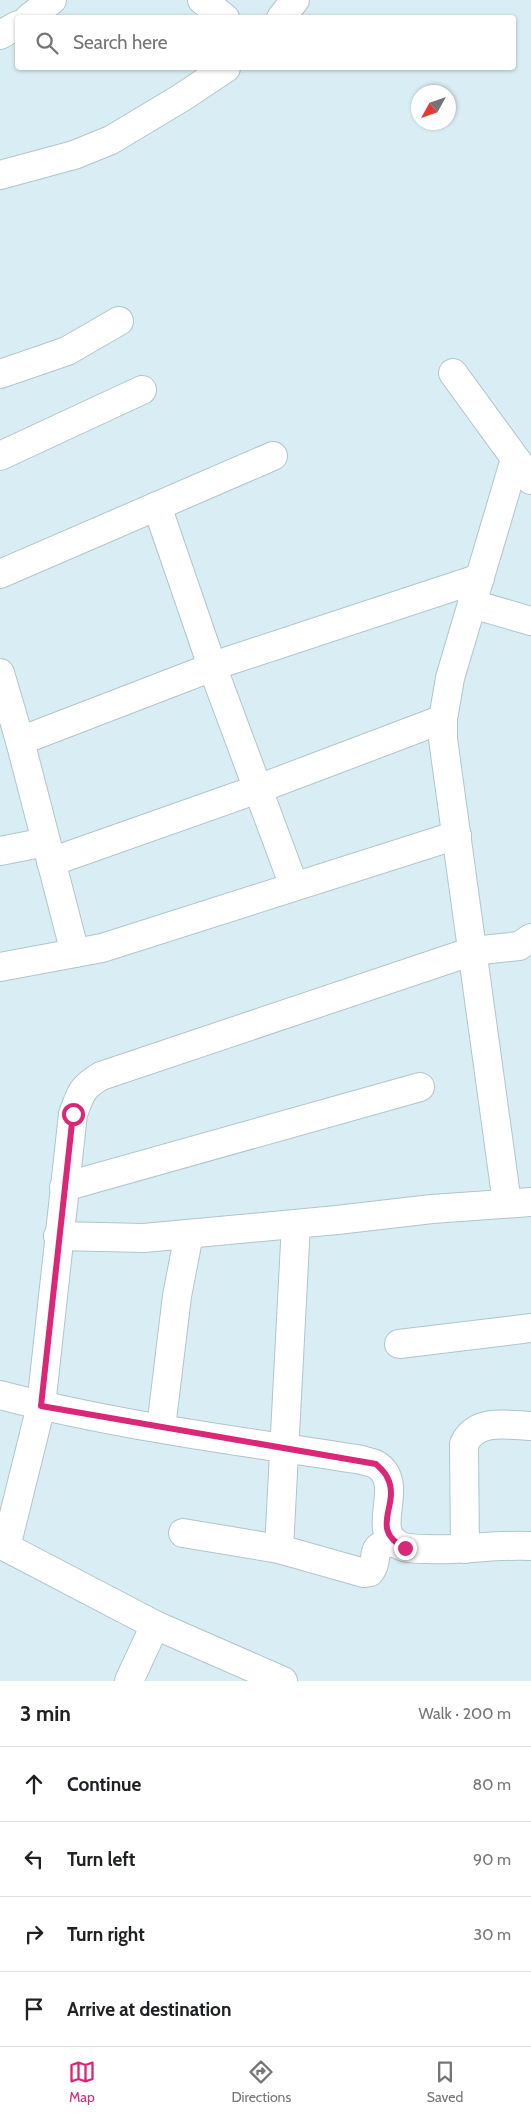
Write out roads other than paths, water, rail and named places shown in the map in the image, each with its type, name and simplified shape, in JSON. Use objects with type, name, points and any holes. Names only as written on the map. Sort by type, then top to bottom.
[{"type":"street","points":[[33,15],[52,0]]},
{"type":"street","points":[[202,0],[221,15]]},
{"type":"street","points":[[283,15],[295,0]]},
{"type":"street","points":[[0,35],[15,27]]},
{"type":"street","points":[[0,175],[74,155],[105,143],[181,98],[223,70]]},
{"type":"street","points":[[0,374],[67,351],[119,321]]},
{"type":"street","points":[[58,1236],[144,1238],[519,1202],[473,951],[443,739],[443,719],[450,678],[480,578],[523,470],[453,372]]},
{"type":"street","points":[[0,456],[142,390]]},
{"type":"street","points":[[0,574],[273,456]]},
{"type":"street","points":[[156,506],[212,666],[294,886]]},
{"type":"street","points":[[20,741],[212,666],[480,578]]},
{"type":"street","points":[[472,604],[531,621]]},
{"type":"street","points":[[0,674],[20,741],[75,953]]},
{"type":"street","points":[[0,851],[49,852],[258,789],[443,719]]},
{"type":"street","points":[[0,967],[102,948],[457,834]]},
{"type":"street","points":[[283,1681],[155,1625],[3,1545],[41,1406],[58,1236],[73,1114],[86,1085],[101,1076],[473,951],[519,946],[531,938]]},
{"type":"street","points":[[64,1187],[420,1087]]},
{"type":"street","points":[[279,1549],[296,1224]]},
{"type":"street","points":[[160,1428],[177,1296],[189,1234]]},
{"type":"street","points":[[399,1344],[531,1328]]},
{"type":"street","points":[[0,1395],[41,1406],[160,1428],[376,1464],[388,1477],[390,1495],[386,1529],[392,1542]]},
{"type":"street","points":[[465,1549],[464,1444],[468,1434],[478,1428],[498,1425],[531,1426]]},
{"type":"street","points":[[182,1533],[279,1549],[364,1573],[370,1572],[372,1569],[376,1550],[380,1545],[392,1542],[405,1548],[444,1550],[531,1546]]},
{"type":"street","points":[[129,1681],[155,1625]]}]
